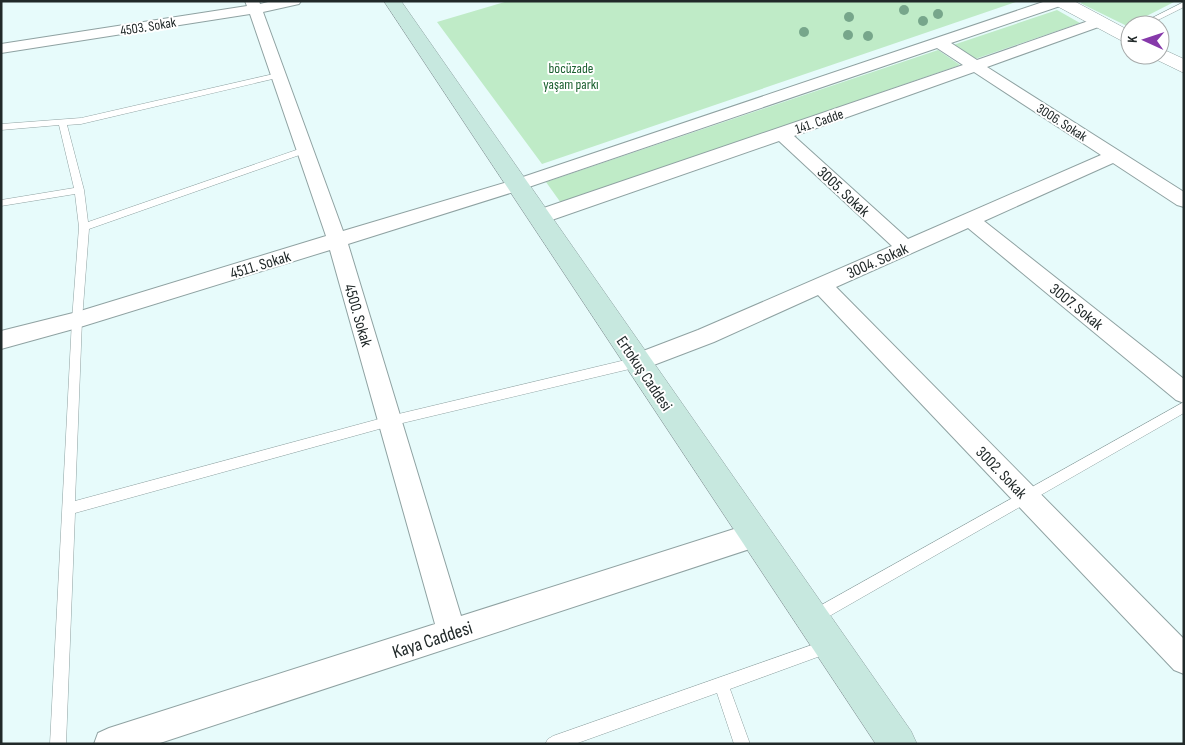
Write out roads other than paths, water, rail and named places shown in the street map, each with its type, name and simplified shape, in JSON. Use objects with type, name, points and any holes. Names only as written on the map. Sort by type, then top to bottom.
[{"type":"main road","name":"Ertokuş Caddesi","points":[[392,1],[898,744]]},
{"type":"street","name":"4503. Sokak","points":[[1,49],[254,5],[294,1]]},
{"type":"street","points":[[517,185],[1061,1],[1120,33]]},
{"type":"street","name":"4500. Sokak","points":[[254,5],[337,240],[452,633]]},
{"type":"street","name":"141. Cadde","points":[[539,217],[782,134],[1099,22]]},
{"type":"street","name":"3006. Sokak","points":[[940,43],[1184,201]]},
{"type":"street","points":[[1170,59],[1184,67]]},
{"type":"street","name":"3005. Sokak","points":[[782,134],[906,248]]},
{"type":"street","name":"3004. Sokak","points":[[638,362],[706,336],[1114,156]]},
{"type":"street","name":"4511. Sokak","points":[[1,340],[77,320],[517,185]]},
{"type":"street","name":"3007. Sokak","points":[[970,220],[1184,393]]},
{"type":"street","name":"3002. Sokak","points":[[820,285],[1184,660]]},
{"type":"street","name":"Kaya Caddesi","points":[[109,744],[756,535]]},
{"type":"lane","points":[[1162,15],[1184,4]]},
{"type":"lane","points":[[1,128],[63,124],[100,117],[278,75]]},
{"type":"lane","points":[[58,744],[77,320],[84,227],[79,190],[63,124]]},
{"type":"lane","points":[[84,227],[305,150]]},
{"type":"lane","points":[[1,203],[79,190]]},
{"type":"lane","points":[[68,510],[390,421],[638,362]]},
{"type":"lane","points":[[812,618],[1184,407]]},
{"type":"lane","points":[[553,744],[831,645]]},
{"type":"lane","points":[[722,684],[742,744]]},
{"type":"park label","name":"böcüzade yaşam parkı","points":[[571,76]]}]
